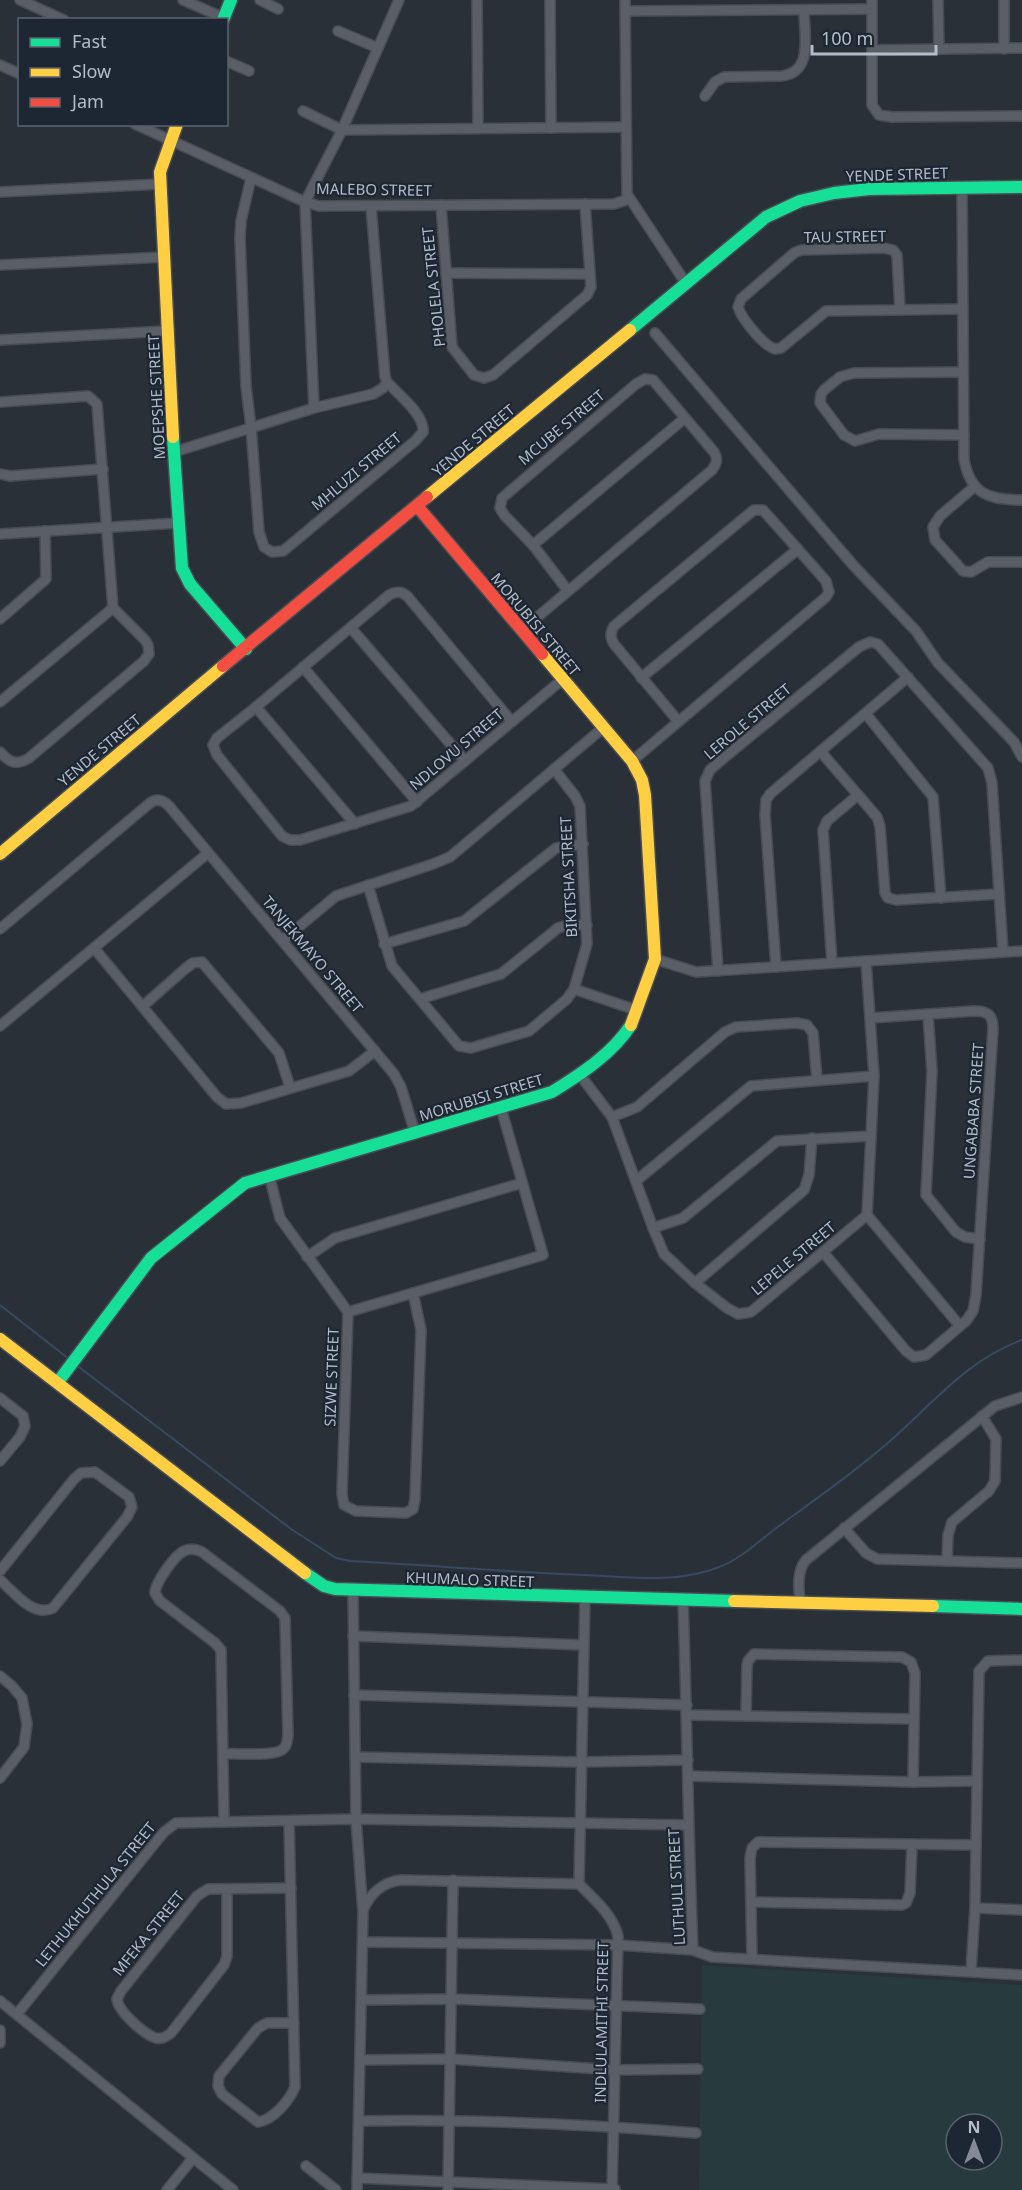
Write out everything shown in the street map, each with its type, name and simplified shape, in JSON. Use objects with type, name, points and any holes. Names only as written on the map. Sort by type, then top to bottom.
[{"type":"street","points":[[20,0],[60,18]]},
{"type":"street","points":[[183,0],[222,18]]},
{"type":"street","points":[[224,18],[231,0]]},
{"type":"street","points":[[261,0],[278,9]]},
{"type":"street","points":[[314,408],[305,202],[342,130],[399,0]]},
{"type":"street","points":[[477,0],[478,128]]},
{"type":"street","points":[[550,0],[551,128]]},
{"type":"street","points":[[626,0],[627,190],[629,199],[685,282]]},
{"type":"street","points":[[938,0],[939,49]]},
{"type":"street","points":[[1004,0],[1004,49]]},
{"type":"street","points":[[626,11],[804,10],[872,4],[872,105],[879,115],[892,117],[1022,116]]},
{"type":"street","points":[[705,96],[715,82],[724,77],[789,76],[798,71],[804,61],[805,52],[804,10]]},
{"type":"street","points":[[338,31],[378,48]]},
{"type":"street","points":[[872,50],[1022,48]]},
{"type":"street","points":[[228,62],[249,71]]},
{"type":"street","points":[[0,65],[18,73]]},
{"type":"street","points":[[303,111],[342,130],[626,127]]},
{"type":"street","name":"MALEBO STREET","points":[[139,126],[251,178],[319,206],[614,204],[629,199]]},
{"type":"street","name":"MOEPSHE STREET","points":[[176,126],[161,167],[160,184],[178,523],[184,574],[246,649]]},
{"type":"street","points":[[251,178],[241,221],[240,238],[246,386],[251,427]]},
{"type":"street","points":[[0,192],[160,184]]},
{"type":"street","name":"YENDE STREET","points":[[0,854],[753,226],[795,202],[827,193],[858,189],[1022,187]]},
{"type":"street","points":[[962,188],[966,471],[974,487],[992,497],[1022,500]]},
{"type":"street","name":"PHOLELA STREET","points":[[441,205],[452,347],[469,370],[484,378],[493,375],[583,300],[590,291],[585,204]]},
{"type":"street","points":[[174,452],[314,408],[373,393],[383,388],[387,382],[383,360],[371,206]]},
{"type":"street","name":"TAU STREET","points":[[900,310],[897,255],[893,250],[884,248],[801,250],[794,253],[741,299],[738,307],[742,316],[765,343],[775,349],[783,346],[826,311],[900,310],[963,309]]},
{"type":"street","points":[[0,265],[164,257]]},
{"type":"street","points":[[446,273],[590,273]]},
{"type":"street","points":[[0,340],[167,331]]},
{"type":"street","points":[[655,333],[853,565],[916,632],[938,663],[1014,742],[1022,757]]},
{"type":"street","points":[[963,372],[849,373],[832,382],[824,390],[820,399],[822,408],[844,435],[855,441],[879,434],[964,435]]},
{"type":"street","name":"MCUBE STREET","points":[[645,379],[653,380],[658,384],[685,418],[714,452],[717,461],[712,470],[568,591],[533,546],[505,516],[500,508],[502,498],[645,379]]},
{"type":"street","name":"MHLUZI STREET","points":[[251,427],[259,532],[264,547],[277,552],[288,547],[421,435],[424,428],[421,419],[387,382]]},
{"type":"street","points":[[0,402],[81,396],[92,397],[99,408],[113,608],[145,640],[149,649],[148,657],[24,762],[10,761],[0,752]]},
{"type":"street","points":[[533,546],[685,418]]},
{"type":"street","points":[[0,474],[10,476],[103,469]]},
{"type":"street","points":[[974,487],[936,522],[933,531],[935,540],[963,571],[971,572],[988,562],[1022,561]]},
{"type":"street","name":"MORUBISI STREET","points":[[58,1383],[157,1252],[239,1187],[269,1175],[552,1092],[580,1075],[623,1037],[632,1024],[655,959],[645,795],[642,780],[632,761],[417,506]]},
{"type":"street","points":[[632,761],[826,597],[829,592],[828,584],[766,512],[759,510],[744,518],[614,626],[610,634],[611,639],[641,678],[678,721]]},
{"type":"street","points":[[0,534],[178,523]]},
{"type":"street","points":[[0,619],[46,579],[45,531]]},
{"type":"street","points":[[641,678],[798,549]]},
{"type":"street","points":[[522,630],[568,591]]},
{"type":"street","points":[[355,824],[256,707],[389,595],[401,592],[408,597],[512,722]]},
{"type":"street","points":[[0,702],[113,608]]},
{"type":"street","points":[[351,628],[465,761]]},
{"type":"street","name":"LEROLE STREET","points":[[718,971],[705,781],[707,775],[719,762],[859,647],[870,642],[878,644],[908,677]]},
{"type":"street","points":[[303,667],[417,802]]},
{"type":"street","points":[[776,967],[764,806],[770,794],[908,677],[984,763],[990,774],[1003,952]]},
{"type":"street","name":"NDLOVU STREET","points":[[256,707],[217,738],[213,745],[217,755],[282,836],[290,840],[300,840],[408,808],[563,679]]},
{"type":"street","points":[[866,714],[933,796],[942,898]]},
{"type":"street","points":[[283,940],[336,896],[450,857],[604,728]]},
{"type":"street","points":[[821,752],[879,821],[885,893],[888,898],[896,900],[999,894]]},
{"type":"street","name":"BIKITSHA STREET","points":[[368,885],[392,966],[455,1042],[463,1047],[471,1048],[529,1031],[567,999],[574,989],[586,952],[583,844],[578,800],[554,769]]},
{"type":"street","points":[[832,963],[823,830],[827,821],[858,795]]},
{"type":"street","name":"TANJEKMAYO STREET","points":[[0,929],[150,803],[158,800],[169,806],[398,1079],[415,1133]]},
{"type":"street","points":[[384,945],[464,921],[556,848],[583,844]]},
{"type":"street","points":[[0,1026],[208,853]]},
{"type":"street","points":[[420,999],[495,977],[507,970],[558,928],[568,925],[587,925]]},
{"type":"street","points":[[94,948],[223,1103],[241,1104],[290,1087],[349,1071],[375,1051]]},
{"type":"street","points":[[655,959],[696,972],[1022,951]]},
{"type":"street","points":[[866,961],[874,1076],[867,1215],[960,1326]]},
{"type":"street","points":[[143,1006],[186,968],[193,963],[202,962],[279,1053],[290,1087]]},
{"type":"street","points":[[574,989],[636,1010]]},
{"type":"street","name":"UNGABABA STREET","points":[[823,1252],[906,1351],[914,1357],[926,1355],[970,1316],[975,1306],[993,1021],[989,1014],[981,1011],[870,1018]]},
{"type":"street","points":[[928,1015],[932,1071],[926,1195],[956,1232],[965,1237],[980,1239]]},
{"type":"street","points":[[612,1117],[637,1107],[725,1032],[736,1027],[797,1023],[807,1025],[813,1033],[817,1080]]},
{"type":"street","name":"LEPELE STREET","points":[[580,1075],[612,1117],[664,1254],[695,1283],[732,1312],[746,1314],[755,1310],[867,1215]]},
{"type":"street","points":[[636,1181],[751,1086],[874,1076]]},
{"type":"street","points":[[307,1257],[335,1238],[522,1183],[501,1108]]},
{"type":"street","points":[[653,1228],[683,1218],[773,1142],[812,1137],[871,1136]]},
{"type":"street","points":[[695,1283],[804,1190],[809,1175],[812,1137]]},
{"type":"street","points":[[269,1175],[278,1214],[348,1312]]},
{"type":"street","name":"SIZWE STREET","points":[[413,1293],[421,1336],[415,1499],[411,1511],[401,1513],[356,1511],[344,1505],[342,1494],[348,1312],[413,1293],[543,1256],[522,1183]]},
{"type":"street","name":"KHUMALO STREET","points":[[0,1339],[315,1580],[335,1589],[1022,1609]]},
{"type":"street","points":[[800,1603],[799,1583],[802,1564],[982,1416],[1001,1402],[1022,1397]]},
{"type":"street","points":[[0,1398],[22,1416],[25,1426],[20,1437],[0,1461]]},
{"type":"street","points":[[947,1561],[948,1535],[952,1522],[989,1491],[995,1481],[996,1439],[982,1416]]},
{"type":"street","points":[[0,1571],[81,1473],[95,1472],[129,1497],[132,1507],[127,1517],[53,1608],[48,1611],[36,1610],[0,1580]]},
{"type":"street","points":[[844,1528],[871,1557],[1022,1563]]},
{"type":"street","points":[[224,1754],[278,1753],[286,1745],[288,1735],[285,1618],[280,1611],[202,1552],[187,1550],[180,1554],[157,1582],[155,1593],[160,1601],[221,1650],[224,1822]]},
{"type":"street","points":[[353,1591],[356,1819],[363,1912],[357,2190]]},
{"type":"street","points":[[363,1912],[367,1902],[386,1883],[401,1880],[579,1884],[585,1597]]},
{"type":"street","name":"LUTHULI STREET","points":[[683,1600],[693,1950],[712,1957],[1022,1975]]},
{"type":"street","points":[[353,1636],[583,1645]]},
{"type":"street","points":[[746,1716],[748,1660],[754,1654],[902,1657],[911,1662],[915,1673],[913,1782]]},
{"type":"street","points":[[971,1971],[975,1908],[979,1671],[988,1661],[1022,1660]]},
{"type":"street","points":[[0,1676],[22,1698],[27,1724],[24,1747],[0,1778]]},
{"type":"street","points":[[354,1695],[582,1703],[746,1716],[914,1719]]},
{"type":"street","points":[[356,1757],[580,1762],[688,1760]]},
{"type":"street","points":[[688,1776],[913,1782],[976,1781]]},
{"type":"street","name":"LETHUKHUTHULA STREET","points":[[17,2014],[169,1826],[176,1823],[356,1819],[688,1825]]},
{"type":"street","points":[[289,1821],[291,1888],[294,2023],[295,2087],[293,2093],[270,2118],[258,2122],[222,2094],[218,2086],[219,2076],[258,2028],[267,2023],[294,2023]]},
{"type":"street","points":[[752,1958],[750,1853],[758,1842],[976,1845]]},
{"type":"street","points":[[751,1902],[902,1905],[906,1903],[910,1893],[912,1844]]},
{"type":"street","points":[[448,2186],[453,1880]]},
{"type":"street","name":"INDLULAMITHI STREET","points":[[579,1884],[611,1919],[618,1936],[614,2189]]},
{"type":"street","name":"MFEKA STREET","points":[[227,1889],[227,1957],[224,1965],[171,2034],[165,2038],[153,2037],[120,2009],[118,1995],[201,1892],[208,1889],[291,1888]]},
{"type":"street","points":[[975,1908],[1022,1910]]},
{"type":"street","points":[[363,1942],[618,1946],[693,1950]]},
{"type":"street","points":[[362,2000],[452,1999],[700,2009]]},
{"type":"street","points":[[0,2001],[233,2190]]},
{"type":"street","points":[[0,2030],[0,2043]]},
{"type":"street","points":[[361,2060],[451,2059],[615,2070],[698,2069]]},
{"type":"street","points":[[359,2121],[450,2119],[614,2126],[696,2133]]},
{"type":"street","points":[[167,2190],[193,2158]]},
{"type":"street","points":[[306,2166],[336,2190]]},
{"type":"street","points":[[357,2178],[448,2186],[614,2189]]},
{"type":"green space","points":[[702,1965],[1022,1985],[1022,2190],[699,2190]]},
{"type":"waterway","points":[[0,1305],[69,1359]]},
{"type":"waterway","points":[[75,1364],[291,1529],[336,1558],[350,1561],[526,1572],[670,1578],[703,1572],[726,1564],[741,1555],[870,1458],[957,1379],[987,1357],[1022,1340]]},
{"type":"traffic: fast","points":[[224,18],[231,0]]},
{"type":"traffic: fast","points":[[630,330],[766,217],[800,201],[834,193],[869,189],[1022,187]]},
{"type":"traffic: fast","points":[[173,437],[182,568],[190,584],[246,649]]},
{"type":"traffic: fast","points":[[58,1382],[151,1258],[245,1183],[552,1092],[585,1071],[615,1045],[631,1025]]},
{"type":"traffic: fast","points":[[305,1573],[324,1586],[335,1589],[734,1601]]},
{"type":"traffic: fast","points":[[933,1606],[1022,1609]]},
{"type":"traffic: slow","points":[[173,437],[160,172],[176,126]]},
{"type":"traffic: slow","points":[[427,497],[630,330]]},
{"type":"traffic: slow","points":[[542,654],[632,761],[642,780],[645,795],[655,959],[631,1025]]},
{"type":"traffic: slow","points":[[0,854],[223,666]]},
{"type":"traffic: slow","points":[[0,1339],[305,1573]]},
{"type":"traffic: slow","points":[[734,1601],[933,1606]]},
{"type":"traffic: jam","points":[[223,666],[427,497]]},
{"type":"traffic: jam","points":[[417,506],[542,654]]}]
